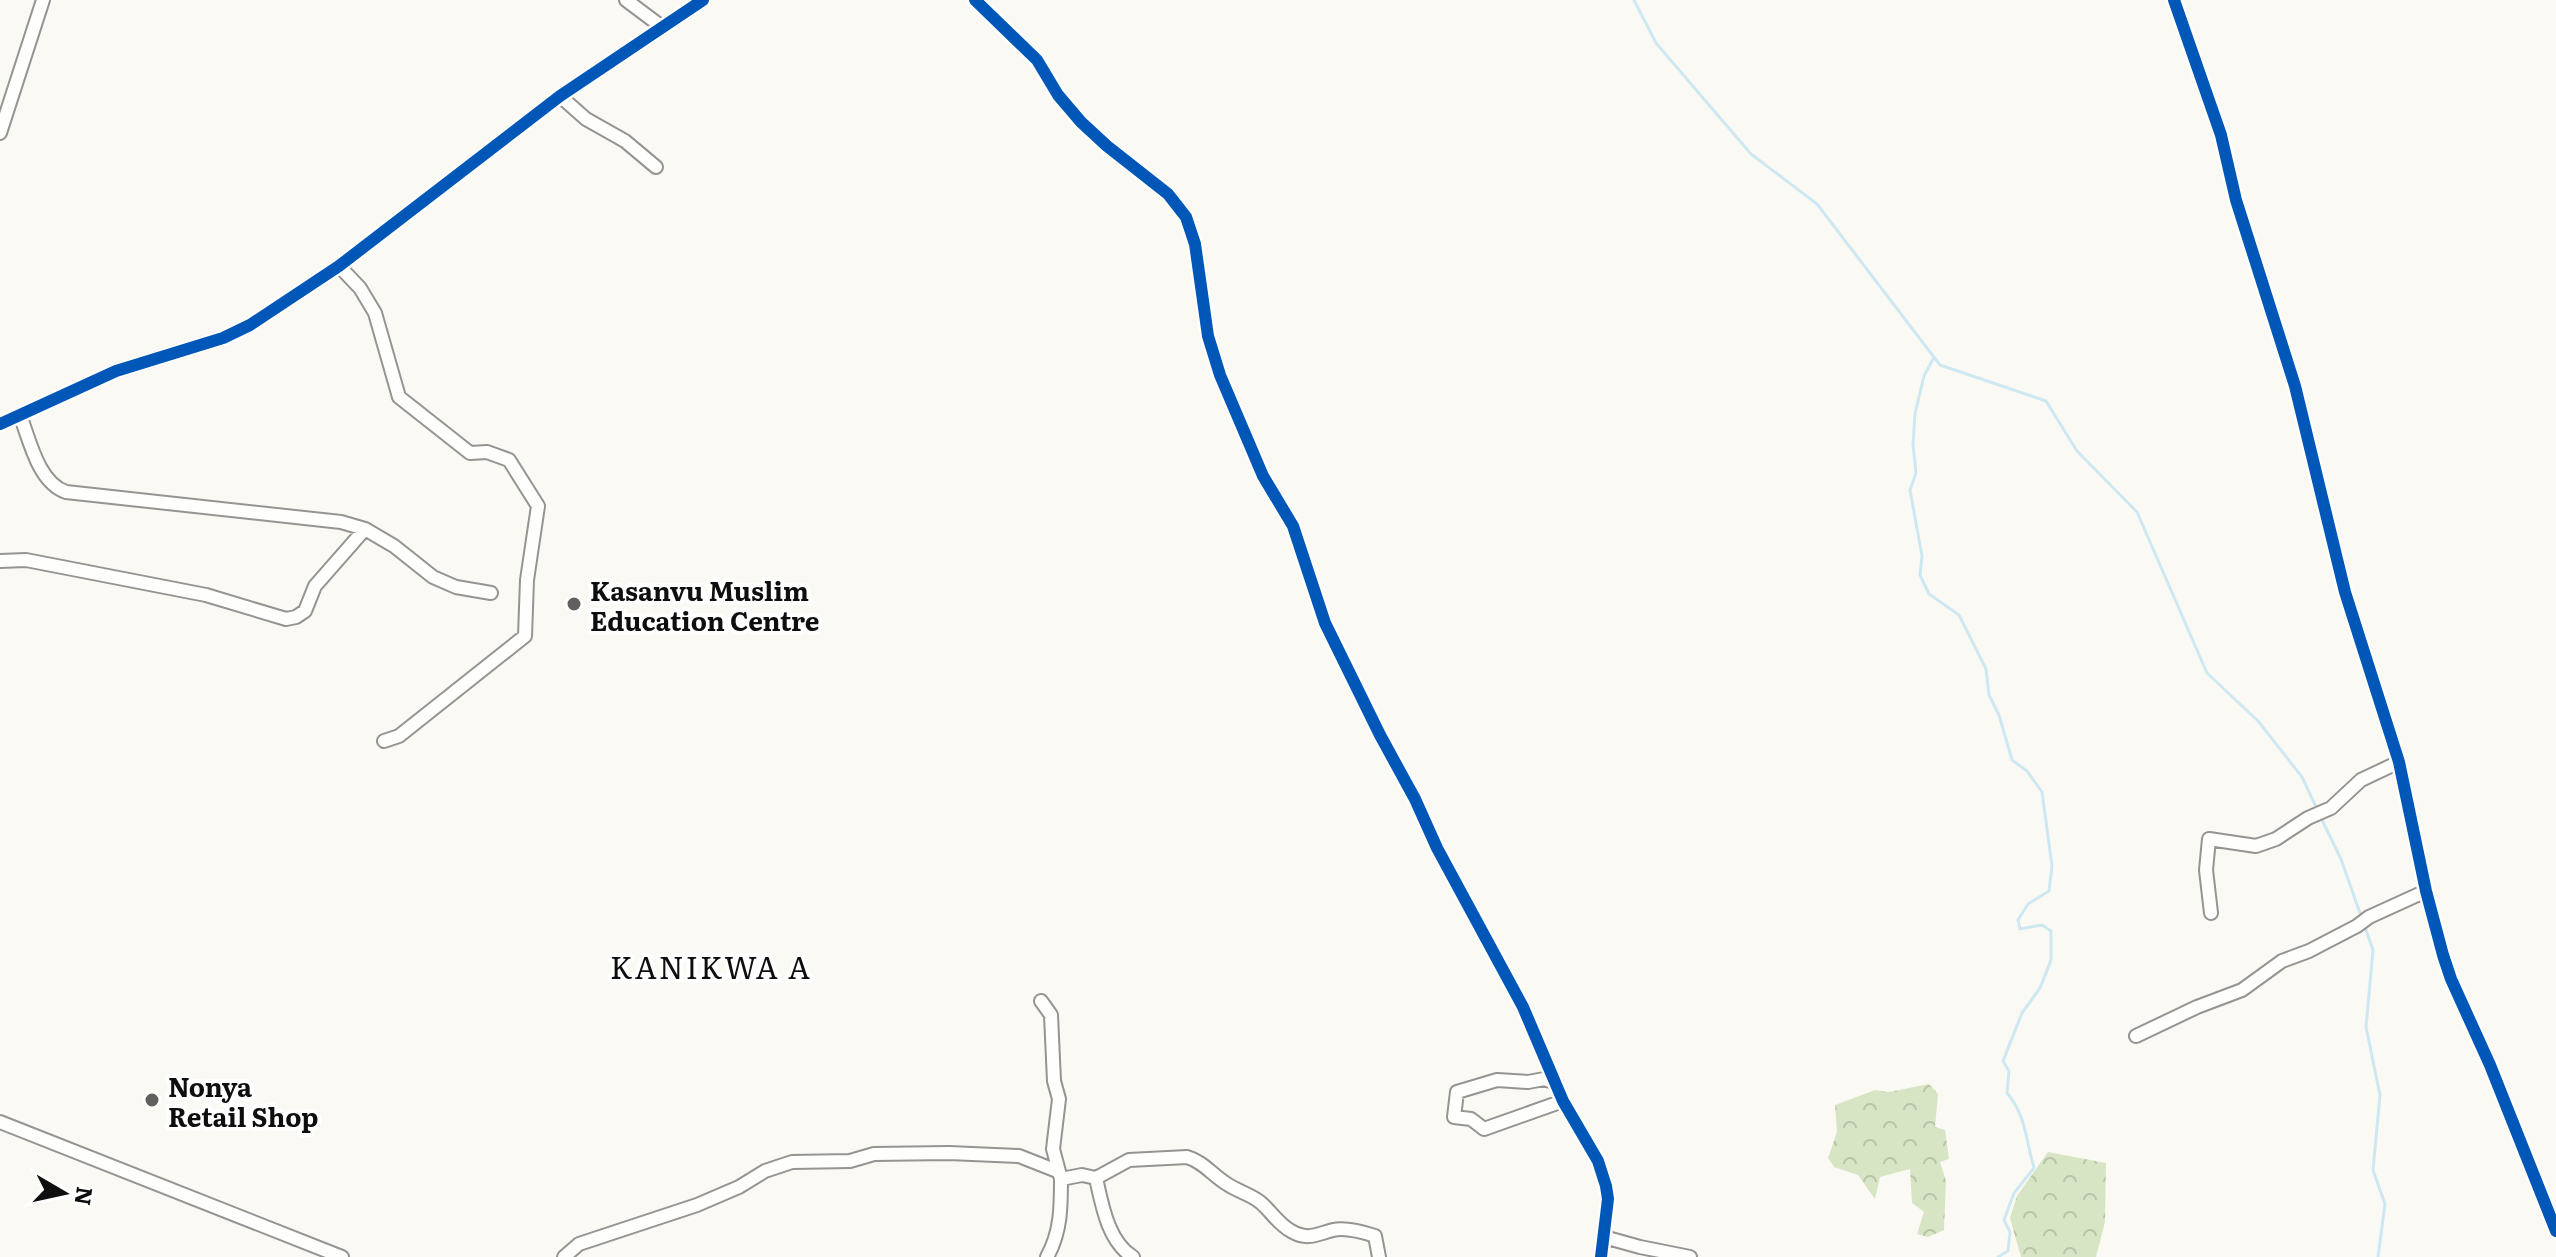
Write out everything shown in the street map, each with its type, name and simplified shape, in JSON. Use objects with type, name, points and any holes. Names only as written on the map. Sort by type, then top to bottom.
[{"type":"street","points":[[0,133],[43,0]]},
{"type":"street","points":[[626,0],[662,27]]},
{"type":"street","points":[[0,424],[116,371],[223,338],[250,325],[339,266],[560,96],[703,0]]},
{"type":"street","points":[[975,0],[1037,60],[1058,95],[1081,122],[1168,194],[1186,217],[1195,244],[1208,336],[1220,375],[1263,476],[1293,526],[1325,623],[1437,848],[1523,1007],[1563,1101],[1590,1144],[1604,1177],[1608,1199],[1601,1257]]},
{"type":"street","points":[[2174,0],[2221,135],[2236,200],[2295,386],[2345,592],[2399,762],[2426,891],[2451,979],[2490,1065],[2556,1231]]},
{"type":"street","points":[[560,96],[586,119],[625,141],[656,167]]},
{"type":"street","points":[[339,266],[360,288],[375,313],[399,397],[470,453],[487,452],[509,460],[538,506],[527,580],[525,636],[399,736],[384,741]]},
{"type":"street","points":[[20,415],[44,474],[55,488],[163,504],[341,522],[365,529],[394,546],[433,577],[456,587],[491,593]]},
{"type":"street","points":[[0,561],[26,560],[206,595],[286,619],[305,611],[315,586],[365,529]]},
{"type":"street","points":[[2211,913],[2206,870],[2209,839],[2256,846],[2276,839],[2308,818],[2331,808],[2361,780],[2399,762]]},
{"type":"street","points":[[2136,1036],[2242,990],[2282,961],[2309,951],[2369,917],[2426,891]]},
{"type":"street","points":[[1041,1001],[1051,1015],[1054,1081],[1059,1099],[1053,1149],[1059,1175],[1061,1217],[1047,1257]]},
{"type":"street","points":[[1556,1083],[1544,1079],[1528,1082],[1497,1080],[1457,1092],[1454,1117],[1471,1119],[1484,1129],[1563,1101]]},
{"type":"street","points":[[0,1122],[342,1257]]},
{"type":"street","points":[[564,1257],[579,1244],[697,1205],[739,1187],[765,1171],[792,1162],[850,1161],[874,1154],[949,1153],[1019,1156],[1059,1175],[1096,1178],[1129,1160],[1187,1157],[1195,1159],[1225,1183],[1260,1202],[1290,1231],[1319,1237],[1334,1230],[1375,1236],[1379,1257]]},
{"type":"street","points":[[1096,1178],[1112,1231],[1123,1251],[1133,1257]]},
{"type":"street","points":[[1604,1237],[1690,1257]]},
{"type":"green space","points":[[1929,1084],[1938,1094],[1935,1127],[1945,1130],[1949,1159],[1940,1162],[1946,1181],[1944,1230],[1928,1237],[1917,1234],[1924,1212],[1912,1203],[1910,1169],[1880,1177],[1875,1199],[1858,1175],[1834,1167],[1828,1158],[1837,1132],[1835,1105],[1875,1090],[1889,1092]]},
{"type":"green space","points":[[2048,1152],[2106,1163],[2105,1222],[2096,1257],[2021,1257],[2010,1218],[2017,1196]]},
{"type":"waterway","points":[[1634,0],[1656,43],[1751,154],[1817,204],[1940,365],[2046,401],[2077,451],[2137,512],[2207,673],[2258,721],[2302,777],[2317,809]]},
{"type":"waterway","points":[[1933,359],[1924,376],[1915,414],[1913,444],[1916,473],[1910,490],[1922,556],[1920,575],[1929,594],[1959,615],[1986,669],[1989,695],[1999,715],[2012,760],[2027,771],[2042,792],[2052,866],[2049,891],[2028,904],[2018,920],[2020,929],[2042,925],[2051,931],[2051,960],[2040,988],[2022,1013],[2003,1061],[2009,1071],[2007,1093],[2022,1119],[2034,1168],[2014,1193],[2004,1220],[2010,1232],[2008,1251],[1998,1257]]},
{"type":"waterway","points":[[2320,816],[2341,859],[2361,916]]},
{"type":"waterway","points":[[2365,927],[2373,950],[2366,1027],[2380,1095],[2373,1170],[2385,1204],[2378,1257]]},
{"type":"cycle path","points":[[0,424],[116,371],[223,338],[250,325],[339,266],[560,96],[703,0]]},
{"type":"cycle path","points":[[975,0],[1037,60],[1058,95],[1081,122],[1168,194],[1186,217],[1195,244],[1208,336],[1220,375],[1263,476],[1293,526],[1325,623],[1437,848],[1523,1007],[1563,1101],[1598,1161],[1608,1199],[1601,1257]]},
{"type":"cycle path","points":[[2174,0],[2221,135],[2236,200],[2295,386],[2345,592],[2399,762],[2443,955],[2556,1231]]},
{"type":"place","name":"Kasanvu Muslim Education Centre","points":[[574,604]]},
{"type":"place","name":"Nonya Retail Shop","points":[[152,1100]]},
{"type":"district","name":"KANIKWA A","points":[[711,966]]}]
